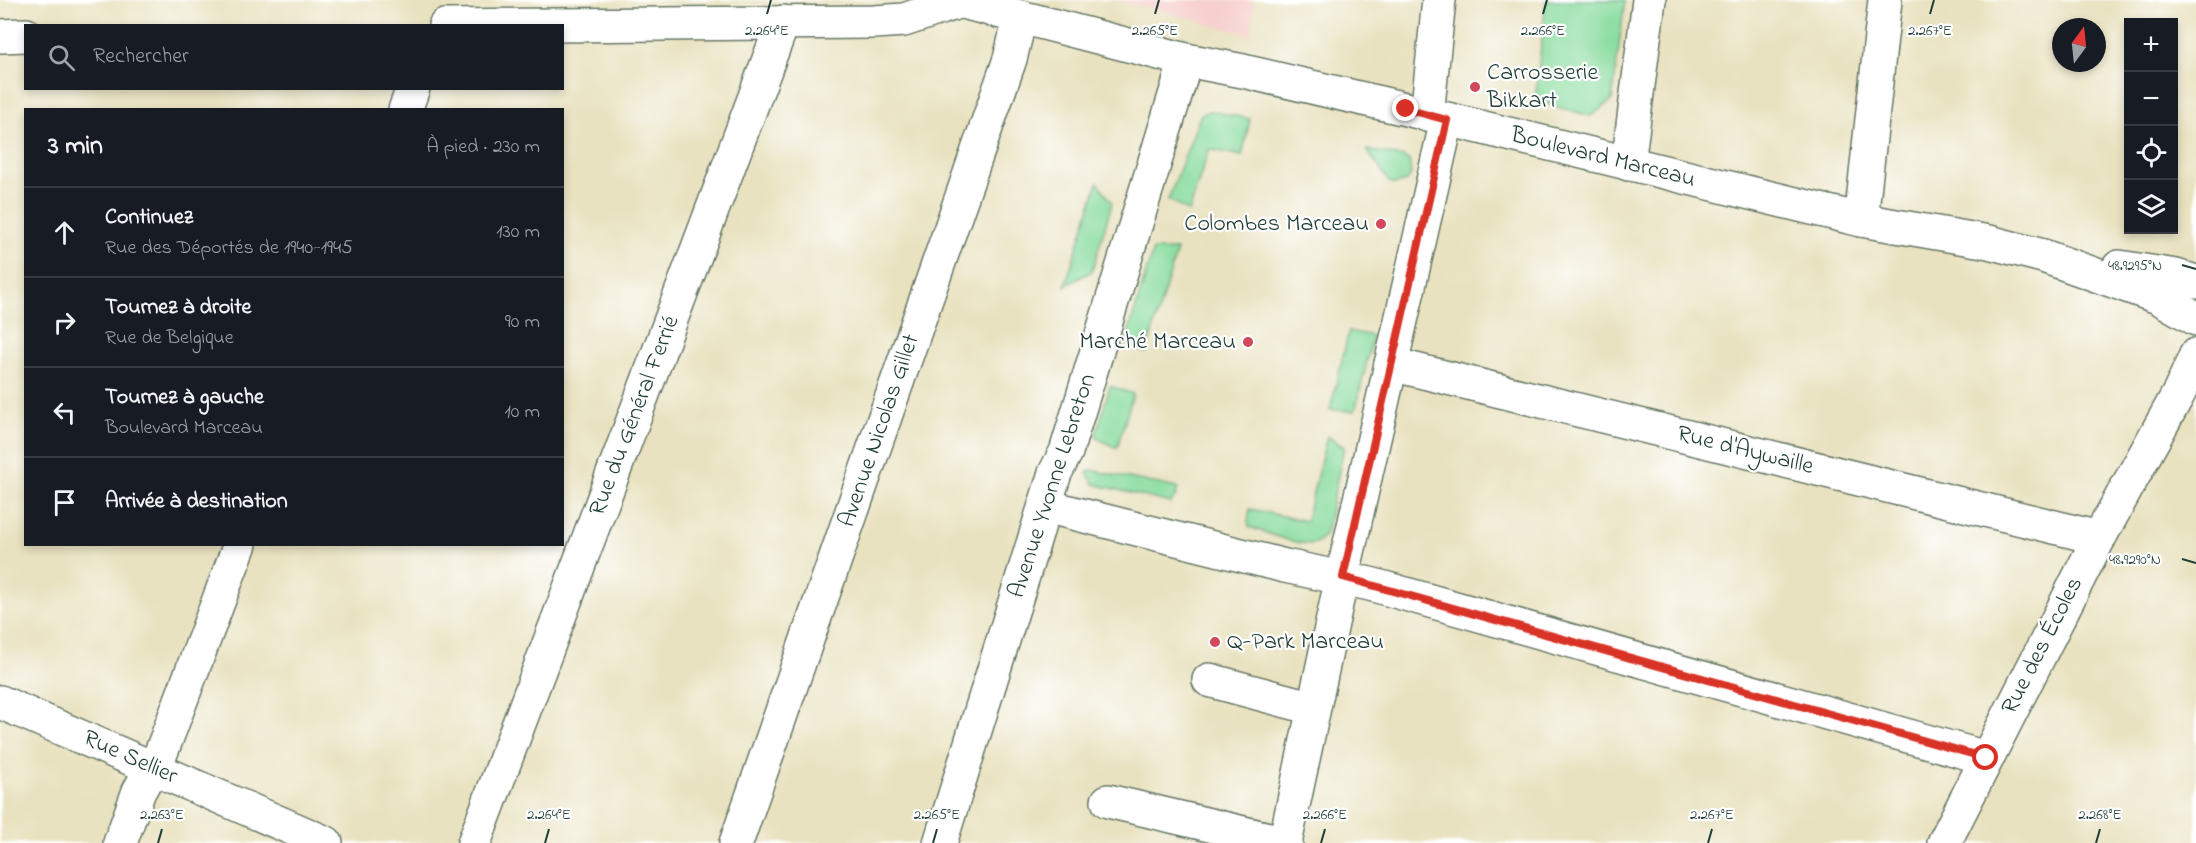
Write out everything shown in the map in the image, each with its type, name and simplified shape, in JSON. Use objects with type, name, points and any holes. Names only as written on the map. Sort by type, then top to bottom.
[{"type":"street","points":[[1107,801],[1285,843],[1391,364],[1437,118],[1439,0]]},
{"type":"street","points":[[1628,164],[1649,0]]},
{"type":"street","points":[[1860,220],[1885,0]]},
{"type":"street","points":[[564,25],[874,22],[904,20],[956,1]]},
{"type":"street","name":"Boulevard Marceau","points":[[956,1],[1186,60],[1243,71],[1860,220],[1989,242],[2043,256],[2158,297],[2196,319]]},
{"type":"street","name":"Avenue Nicolas Gillet","points":[[736,843],[1010,59],[1020,18]]},
{"type":"street","name":"Rue du Général Ferrié","points":[[474,843],[783,22]]},
{"type":"street","points":[[0,36],[24,35]]},
{"type":"street","name":"Avenue Yvonne Lebreton","points":[[940,843],[1045,506],[1066,452],[1186,60]]},
{"type":"street","points":[[406,108],[413,90]]},
{"type":"street","name":"Boulevard Marceau","points":[[2043,256],[2176,276],[2196,282]]},
{"type":"street","name":"Rue des Écoles","points":[[1944,843],[2099,538],[2180,391],[2196,355]]},
{"type":"street","name":"Rue d'Aywaille","points":[[1391,364],[2099,538]]},
{"type":"street","points":[[1045,506],[1285,566],[1343,577],[1986,758]]},
{"type":"street","points":[[120,843],[140,791],[161,753],[239,546]]},
{"type":"street","points":[[1209,680],[1314,708]]},
{"type":"street","name":"Rue Sellier","points":[[0,702],[326,843]]},
{"type":"shaded area","points":[[1115,0],[1254,0],[1251,35],[1202,23],[1199,20]]},
{"type":"green space","points":[[1546,0],[1625,0],[1612,100],[1591,116],[1535,101]]},
{"type":"green space","points":[[1211,111],[1250,119],[1242,156],[1209,149],[1189,212],[1168,200],[1201,114]]},
{"type":"green space","points":[[1367,150],[1409,160],[1411,174],[1407,181],[1395,184],[1389,182]]},
{"type":"green space","points":[[1098,182],[1112,203],[1092,271],[1065,286]]},
{"type":"green space","points":[[1153,250],[1177,250],[1146,353],[1125,344]]},
{"type":"green space","points":[[1349,331],[1373,336],[1355,411],[1330,410]]},
{"type":"green space","points":[[1110,386],[1133,394],[1117,448],[1100,440],[1096,435]]},
{"type":"green space","points":[[1327,436],[1344,447],[1326,533],[1323,537],[1315,543],[1301,543],[1249,527],[1250,509],[1306,521]]},
{"type":"green space","points":[[1090,470],[1178,488],[1176,496],[1170,503],[1094,484],[1087,473]]},
{"type":"place","name":"Carrosserie Bikkart","points":[[1475,87]]},
{"type":"place","name":"Colombes Marceau","points":[[1381,224]]},
{"type":"place","name":"Marché Marceau","points":[[1248,342]]},
{"type":"place","name":"Q-Park Marceau","points":[[1215,642]]},
{"type":"route","points":[[1406,109],[1447,120],[1343,577],[1986,758]]}]
